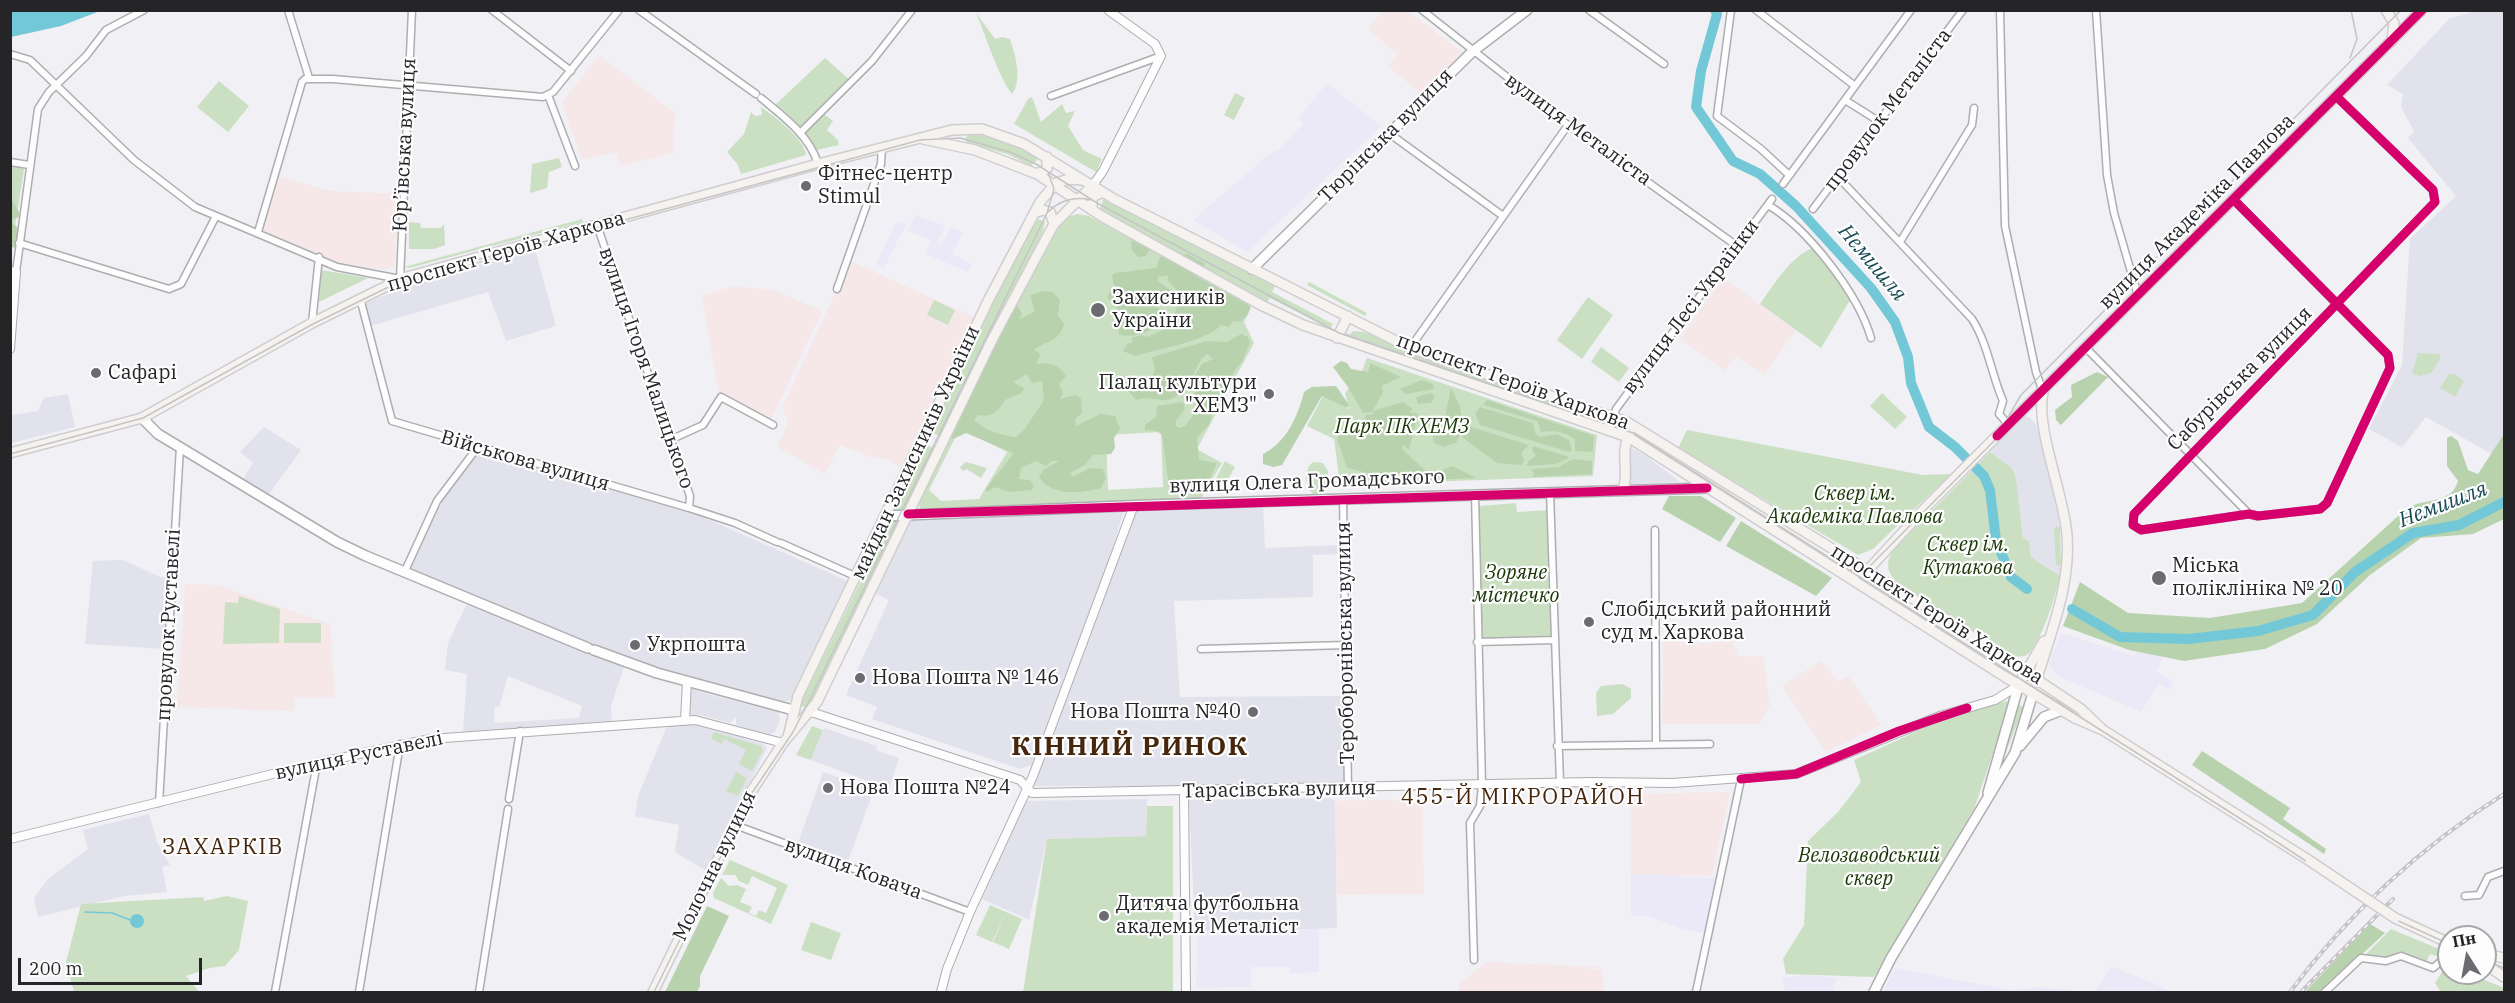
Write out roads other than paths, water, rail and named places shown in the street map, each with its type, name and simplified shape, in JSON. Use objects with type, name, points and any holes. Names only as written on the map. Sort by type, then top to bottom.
[{"type":"main road","name":"Тюрінська вулиця","points":[[1252,269],[1472,52],[1527,10]]},
{"type":"main road","points":[[2386,10],[2394,23],[2392,41]]},
{"type":"main road","name":"вулиця Академіка Павлова","points":[[1868,571],[1961,472],[2422,10]]},
{"type":"main road","name":"проспект Героїв Харкова","points":[[10,453],[142,417],[312,323],[400,279],[598,227],[818,164],[952,130],[982,129],[1010,137],[1104,192],[1410,348],[1613,417],[1645,432],[2031,675],[2081,709],[2103,730]]},
{"type":"main road","name":"проспект Героїв Харкова","points":[[921,139],[975,150],[1037,174],[1092,210],[1267,308],[1337,338],[1628,437],[1832,569],[2033,693],[2103,730],[2310,861],[2395,918],[2437,937]]},
{"type":"main road","points":[[1040,202],[1044,185],[1037,174],[1047,170],[1050,159],[1061,170],[1064,180],[1064,213],[1078,209],[1092,210],[1093,186]]},
{"type":"main road","points":[[1054,184],[1064,180],[1084,180]]},
{"type":"main road","name":"майдан Захисників України","points":[[785,740],[793,710],[922,438],[1034,213],[1054,184]]},
{"type":"main road","name":"майдан Захисників України","points":[[785,740],[811,712],[939,446],[1054,224],[1093,186]]},
{"type":"main road","points":[[1091,199],[1095,194],[1104,192]]},
{"type":"main road","points":[[1034,213],[1049,211],[1054,224]]},
{"type":"main road","points":[[1337,338],[1348,316]]},
{"type":"main road","points":[[1984,804],[2019,684],[2031,675],[2052,628],[2063,596],[2068,543],[2062,498],[2043,426],[2041,405],[2043,392]]},
{"type":"main road","points":[[142,417],[158,434],[337,542],[404,573],[591,649],[687,681],[793,710],[811,712]]},
{"type":"main road","points":[[1623,489],[1626,482],[1624,466],[1628,437],[1633,433],[1645,432]]},
{"type":"main road","points":[[922,438],[939,446]]},
{"type":"main road","points":[[1707,488],[1740,491]]},
{"type":"main road","name":"вулиця Олега Громадського","points":[[885,516],[1134,505],[1707,488]]},
{"type":"main road","points":[[1832,569],[1853,573],[1868,571]]},
{"type":"main road","points":[[2015,753],[2033,693],[2032,662],[2052,628]]},
{"type":"main road","points":[[1874,993],[1891,958],[2015,753],[2044,717],[2062,710]]},
{"type":"main road","name":"Молочна вулиця","points":[[653,993],[751,792],[785,740]]},
{"type":"street","points":[[10,349],[13,272],[38,109],[49,92],[57,86],[106,30],[144,10]]},
{"type":"street","points":[[288,10],[309,78]]},
{"type":"street","name":"Юр’ївська вулиця","points":[[400,279],[412,10]]},
{"type":"street","points":[[492,10],[571,71]]},
{"type":"street","points":[[258,232],[302,82],[309,78],[537,98],[548,95],[571,71],[620,10]]},
{"type":"street","points":[[639,10],[759,96],[800,133],[811,146],[818,164]]},
{"type":"street","points":[[800,133],[872,62],[912,10]]},
{"type":"street","points":[[1108,10],[1155,44],[1161,56]]},
{"type":"street","name":"вулиця Металіста","points":[[1422,10],[1472,52],[1568,125],[1737,246]]},
{"type":"street","points":[[1589,10],[1664,64]]},
{"type":"street","points":[[1731,10],[1717,116],[1761,148],[1789,176]]},
{"type":"street","points":[[1756,10],[1856,86]]},
{"type":"street","points":[[1783,184],[1911,10]]},
{"type":"street","name":"провулок Металіста","points":[[1813,209],[1963,10]]},
{"type":"street","points":[[2000,10],[2005,226],[2036,372],[2043,392]]},
{"type":"street","points":[[2096,10],[2107,175],[2114,213],[2138,296]]},
{"type":"street","points":[[10,54],[30,60],[134,160],[172,191],[216,216],[349,270],[377,273],[400,279]]},
{"type":"street","points":[[1050,96],[1161,56]]},
{"type":"street","points":[[1093,186],[1103,171],[1161,56]]},
{"type":"street","points":[[548,95],[575,166]]},
{"type":"street","name":"Сабурівська вулиця","points":[[2249,513],[2141,530],[2133,525],[2132,517],[2191,453],[2337,306],[2435,198],[2433,190],[2337,97]]},
{"type":"street","points":[[1845,100],[1880,122]]},
{"type":"street","points":[[1900,242],[1972,125],[1974,108]]},
{"type":"street","points":[[1410,348],[1568,125]]},
{"type":"street","points":[[1390,134],[1503,216]]},
{"type":"street","points":[[837,289],[881,164],[882,148]]},
{"type":"street","points":[[10,162],[29,165]]},
{"type":"street","points":[[1838,177],[1979,330],[1986,344],[1993,378],[2003,401],[1999,414],[2009,425]]},
{"type":"street","points":[[2086,348],[2249,513],[2258,516],[2315,510],[2324,506],[2390,368],[2388,355],[2234,200]]},
{"type":"street","name":"вулиця Лесі Українки","points":[[1610,430],[1616,409],[1770,202],[1800,228],[1854,299],[1866,320],[1871,338]]},
{"type":"street","points":[[19,243],[169,289],[181,284],[216,216]]},
{"type":"street","name":"вулиця Ігоря Малицького","points":[[598,227],[690,496],[689,508]]},
{"type":"street","points":[[312,323],[319,257]]},
{"type":"street","name":"Військова вулиця","points":[[360,298],[392,421],[477,448],[689,508],[779,543],[857,577]]},
{"type":"street","points":[[670,440],[708,422],[721,397],[773,425]]},
{"type":"street","name":"провулок Руставелі","points":[[159,803],[180,447]]},
{"type":"street","points":[[404,573],[437,501],[477,448]]},
{"type":"street","points":[[1550,492],[1560,783]]},
{"type":"street","points":[[1474,960],[1470,823],[1480,806],[1482,785],[1475,494]]},
{"type":"street","name":"Тероборонівська вулиця","points":[[1343,498],[1348,788]]},
{"type":"street","points":[[941,993],[947,969],[970,912],[1026,788],[1134,505]]},
{"type":"street","points":[[1655,530],[1656,744]]},
{"type":"street","points":[[1477,642],[1555,640]]},
{"type":"street","points":[[1201,649],[1346,645]]},
{"type":"street","points":[[685,720],[687,681]]},
{"type":"street","name":"Тарасівська вулиця","points":[[1026,788],[1032,794],[1184,792],[1741,779],[1796,774],[1930,720],[1995,700],[2019,684]]},
{"type":"street","points":[[811,712],[825,714],[1020,780],[1026,788]]},
{"type":"street","name":"вулиця Руставелі","points":[[10,839],[400,743],[520,731],[685,720],[703,721],[785,740]]},
{"type":"street","points":[[509,799],[520,731]]},
{"type":"street","points":[[359,993],[400,743]]},
{"type":"street","points":[[1557,746],[1710,744]]},
{"type":"street","points":[[275,993],[316,763]]},
{"type":"street","points":[[1696,993],[1741,779]]},
{"type":"street","points":[[1184,792],[1185,993]]},
{"type":"street","points":[[479,993],[508,809]]},
{"type":"street","name":"вулиця Ковача","points":[[735,825],[970,912]]},
{"type":"street","points":[[2465,896],[2479,895],[2488,877],[2505,871]]},
{"type":"street","points":[[2325,993],[2361,958],[2386,961],[2401,956],[2433,968],[2437,965]]},
{"type":"water","points":[[10,11],[100,11],[61,26],[11,37]]},
{"type":"water","points":[[134,914],[140,914],[144,921],[140,928],[134,928],[130,924],[130,918]]},
{"type":"waterway","name":"Немишля","points":[[1715,10],[1717,14],[1701,71],[1696,107],[1733,161],[1760,174],[1796,206],[1871,288],[1895,322],[1908,357],[1911,383],[1929,427],[1955,447],[1984,476],[1990,490],[1996,540],[2011,577],[2027,589]]},
{"type":"waterway","name":"Немишля","points":[[2072,609],[2120,637],[2189,639],[2258,631],[2313,615],[2355,572],[2413,533],[2459,525],[2504,502]]},
{"type":"waterway","points":[[85,912],[112,913],[133,921]]},
{"type":"tram line","points":[[2350,58],[2357,39],[2351,10]]},
{"type":"tram line","points":[[1849,570],[1869,567],[1994,441],[2021,395],[2401,10]]},
{"type":"tram line","points":[[10,454],[143,418],[313,324],[403,280],[920,140],[960,138],[1010,152],[1036,164],[1097,203],[1339,333],[1633,433],[2277,842],[2392,918],[2437,939]]},
{"type":"tram line","points":[[654,992],[752,793],[793,732],[810,699],[1047,213],[1054,189],[1048,172]]},
{"type":"tram line","points":[[1047,213],[1056,205],[1067,200],[1090,200]]},
{"type":"tram line","points":[[2497,965],[2504,968]]},
{"type":"railway","points":[[2290,992],[2336,935],[2388,883],[2444,836],[2504,794]]},
{"type":"railway","points":[[2301,992],[2393,899]]},
{"type":"place","name":"Фітнес-центр Stimul","points":[[806,186]]},
{"type":"place","name":"Захисників України","points":[[1098,310]]},
{"type":"place","name":"Сафарі","points":[[96,373]]},
{"type":"place","name":"Палац культури \"ХЕМЗ\"","points":[[1269,394]]},
{"type":"place","name":"Міська поліклініка № 20","points":[[2159,578]]},
{"type":"place","name":"Слобідський районний суд м. Харкова","points":[[1589,622]]},
{"type":"place","name":"Укрпошта","points":[[635,645]]},
{"type":"place","name":"Нова Пошта № 146","points":[[860,678]]},
{"type":"place","name":"Нова Пошта №40","points":[[1253,712]]},
{"type":"place","name":"Нова Пошта №24","points":[[828,788]]},
{"type":"place","name":"Дитяча футбольна академія Металіст","points":[[1104,916]]},
{"type":"district","name":"КІННИЙ РИНОК","points":[[1130,747]]},
{"type":"district","name":"455-Й МІКРОРАЙОН","points":[[1523,798]]},
{"type":"district","name":"ЗАХАРКІВ","points":[[223,848]]},
{"type":"park label","name":"Парк ПК ХЕМЗ","points":[[1402,427]]},
{"type":"park label","name":"Сквер ім. Академіка Павлова","points":[[1855,506]]},
{"type":"park label","name":"Сквер ім. Кутакова","points":[[1968,556]]},
{"type":"park label","name":"Зоряне містечко","points":[[1516,584]]},
{"type":"park label","name":"Велозаводський сквер","points":[[1869,868]]}]
